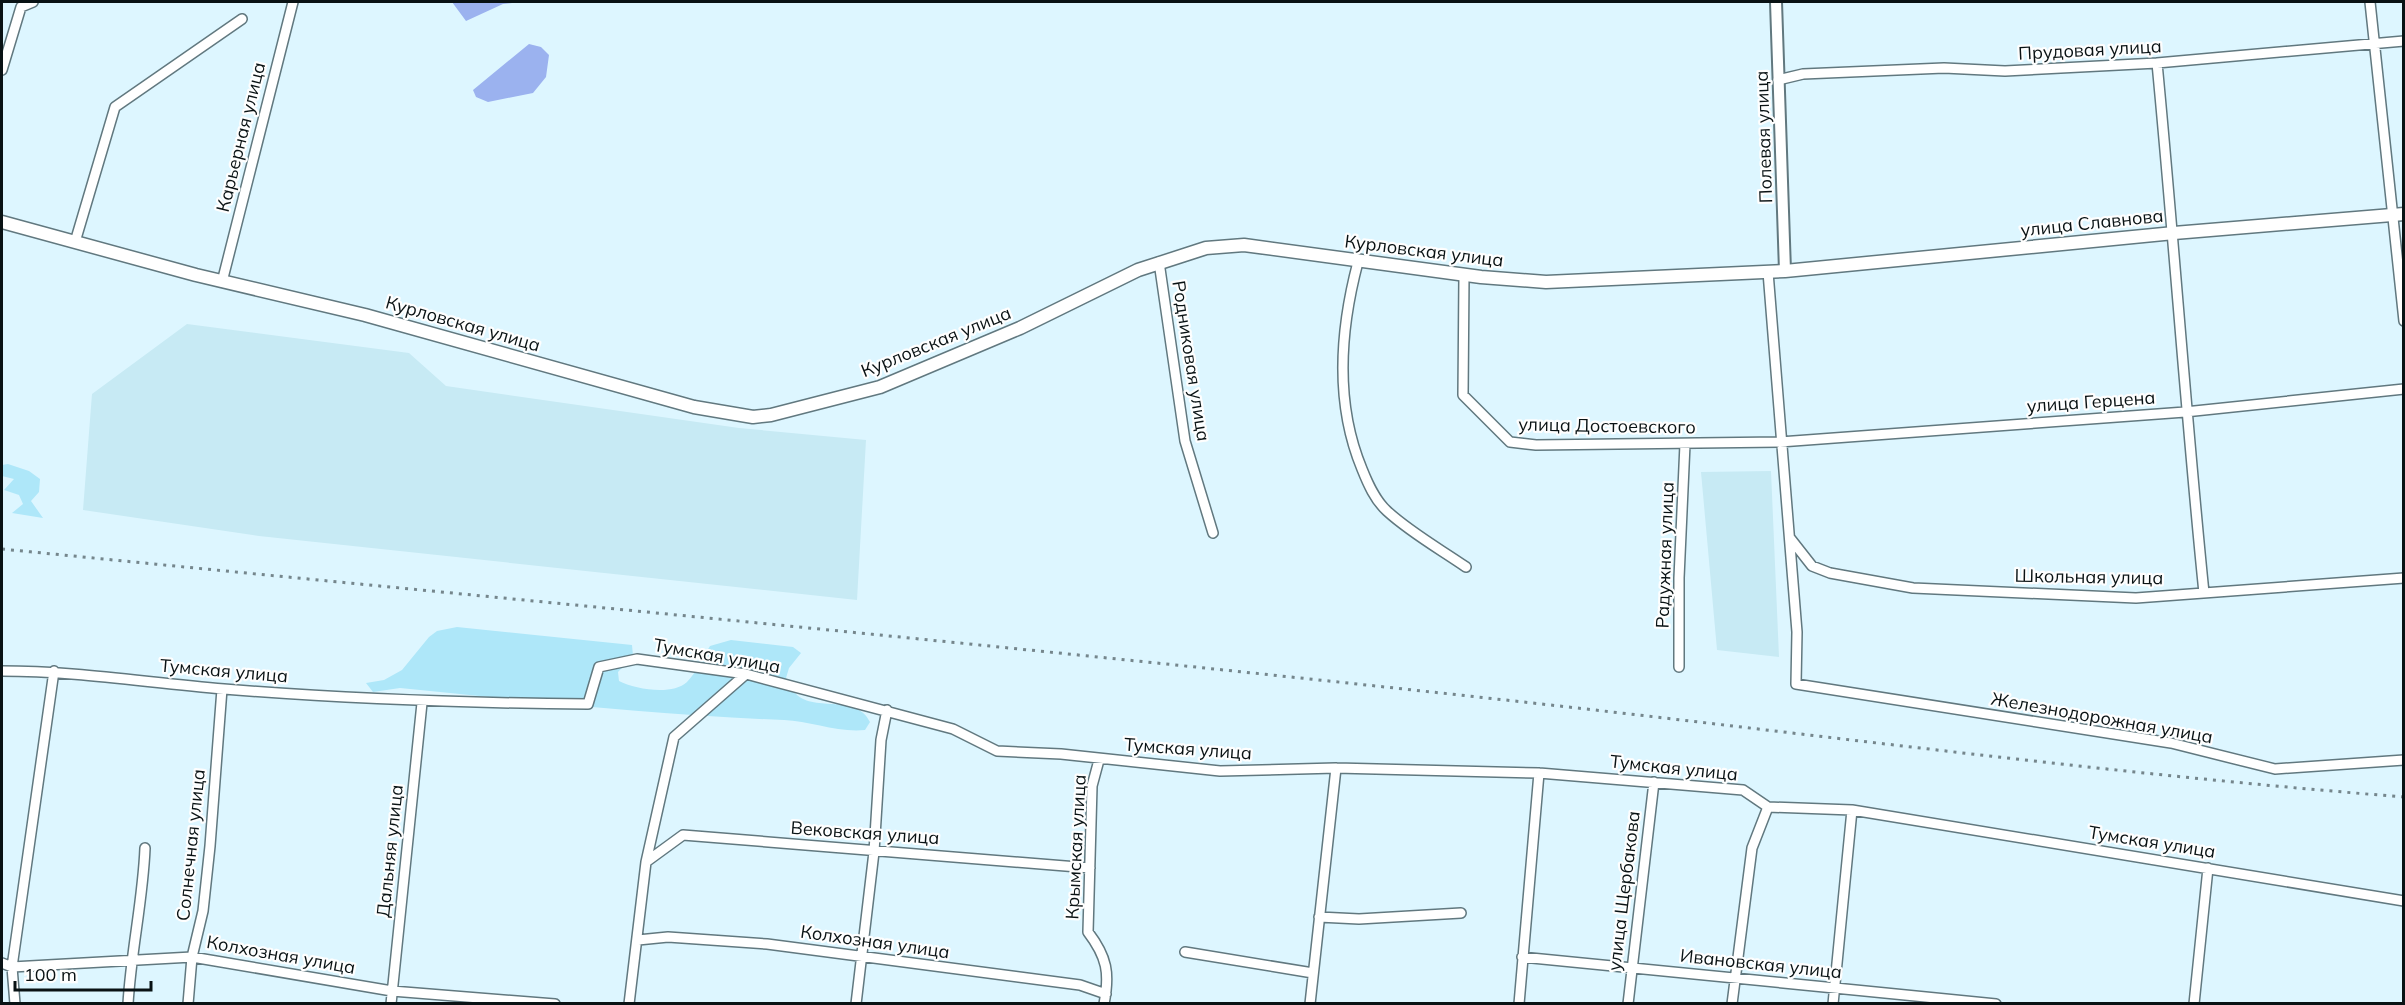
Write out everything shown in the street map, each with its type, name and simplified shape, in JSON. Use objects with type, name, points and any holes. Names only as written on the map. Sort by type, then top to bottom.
[{"type":"main road","name":"улица Славнова","points":[[1785,271],[2174,233],[2399,215]]},
{"type":"main road","name":"Курловская улица","points":[[2,222],[222,282],[365,315],[694,407],[753,417],[771,416],[845,397],[908,376],[1159,262],[1206,248],[1244,245],[1464,275],[1546,282],[1785,271]]},
{"type":"street","points":[[2,70],[21,7],[33,2]]},
{"type":"street","name":"Карьерная улица","points":[[222,282],[293,2]]},
{"type":"street","name":"Полевая улица","points":[[1776,2],[1785,271]]},
{"type":"street","points":[[2370,2],[2399,215],[2403,321]]},
{"type":"street","points":[[75,242],[116,107],[242,19]]},
{"type":"street","name":"Прудовая улица","points":[[1778,80],[1803,74],[1944,68],[2005,71],[2157,63],[2403,41]]},
{"type":"street","points":[[2157,63],[2174,233],[2185,412],[2204,593]]},
{"type":"street","name":"Родниковая улица","points":[[1159,262],[1183,431],[1214,533]]},
{"type":"street","points":[[1358,262],[1350,294],[1342,365],[1346,424],[1356,455],[1371,492],[1387,511],[1466,567]]},
{"type":"street","points":[[1768,272],[1780,442],[1790,538]]},
{"type":"street","name":"улица Достоевского","points":[[1464,275],[1463,395],[1510,442],[1536,445],[1780,442]]},
{"type":"street","name":"улица Герцена","points":[[1780,442],[2185,412],[2403,389]]},
{"type":"street","name":"Радужная улица","points":[[1679,667],[1679,578],[1685,444]]},
{"type":"street","name":"Школьная улица","points":[[1790,538],[1812,566],[1830,573],[1913,588],[2136,598],[2403,578]]},
{"type":"street","name":"Железнодорожная улица","points":[[1790,538],[1797,632],[1796,684],[2171,742],[2276,769],[2403,760]]},
{"type":"street","name":"Тумская улица","points":[[2,671],[54,671],[222,689],[422,702],[588,704],[599,667],[637,659],[746,674],[887,710],[953,729],[997,751],[1061,754],[1099,760],[1220,771],[1336,768],[1539,773],[1743,790],[1768,807],[1852,810],[2403,901]]},
{"type":"street","points":[[15,1004],[12,967],[54,671]]},
{"type":"street","points":[[628,1004],[638,940],[646,862],[674,737],[746,674]]},
{"type":"street","name":"Солнечная улица","points":[[188,1004],[192,957],[203,911],[208,868],[222,689]]},
{"type":"street","name":"Дальняя улица","points":[[391,1004],[422,702]]},
{"type":"street","points":[[856,1004],[874,852],[882,740],[887,710]]},
{"type":"street","name":"Крымская улица","points":[[1099,760],[1092,786],[1088,932],[1098,946],[1108,970],[1105,999]]},
{"type":"street","points":[[1310,1004],[1336,768]]},
{"type":"street","points":[[1519,1004],[1539,773]]},
{"type":"street","name":"улица Щербакова","points":[[1628,1004],[1654,782]]},
{"type":"street","points":[[1732,1004],[1752,848],[1768,807]]},
{"type":"street","points":[[1833,1004],[1852,810]]},
{"type":"street","name":"Вековская улица","points":[[646,862],[683,835],[1090,868]]},
{"type":"street","points":[[128,1004],[130,960],[144,880],[145,848]]},
{"type":"street","points":[[2194,1004],[2208,868]]},
{"type":"street","points":[[1319,916],[1359,919],[1461,913]]},
{"type":"street","name":"Колхозная улица","points":[[638,940],[668,937],[767,944],[1080,985],[1105,999]]},
{"type":"street","points":[[1185,952],[1313,973]]},
{"type":"street","name":"Колхозная улица","points":[[2,963],[12,967],[192,957],[392,991],[555,1004]]},
{"type":"street","name":"Ивановская улица","points":[[1522,957],[1996,1004]]},
{"type":"shaded area","points":[[452,2],[520,2],[503,4],[466,21]]},
{"type":"shaded area","points":[[529,44],[541,47],[549,55],[546,77],[533,93],[488,102],[476,97],[473,90]]},
{"type":"shaded area","points":[[187,324],[409,353],[446,386],[739,428],[866,440],[857,600],[259,536],[83,510],[92,394]]},
{"type":"shaded area","points":[[8,464],[29,471],[40,479],[39,492],[31,501],[43,518],[12,513],[23,504],[19,495],[4,490],[14,479],[2,476],[2,465]]},
{"type":"shaded area","points":[[1771,471],[1779,657],[1717,650],[1701,472]]},
{"type":"shaded area","points":[[457,627],[632,645],[633,656],[618,672],[619,681],[653,690],[672,689],[687,682],[710,646],[731,640],[793,647],[801,653],[789,668],[786,678],[796,694],[814,702],[855,708],[864,713],[870,722],[865,730],[845,730],[794,721],[544,703],[400,688],[373,692],[366,683],[384,680],[402,670],[429,637],[437,631]]},
{"type":"railway","points":[[2,549],[1116,659],[1487,698],[2059,764],[2404,797]]}]
